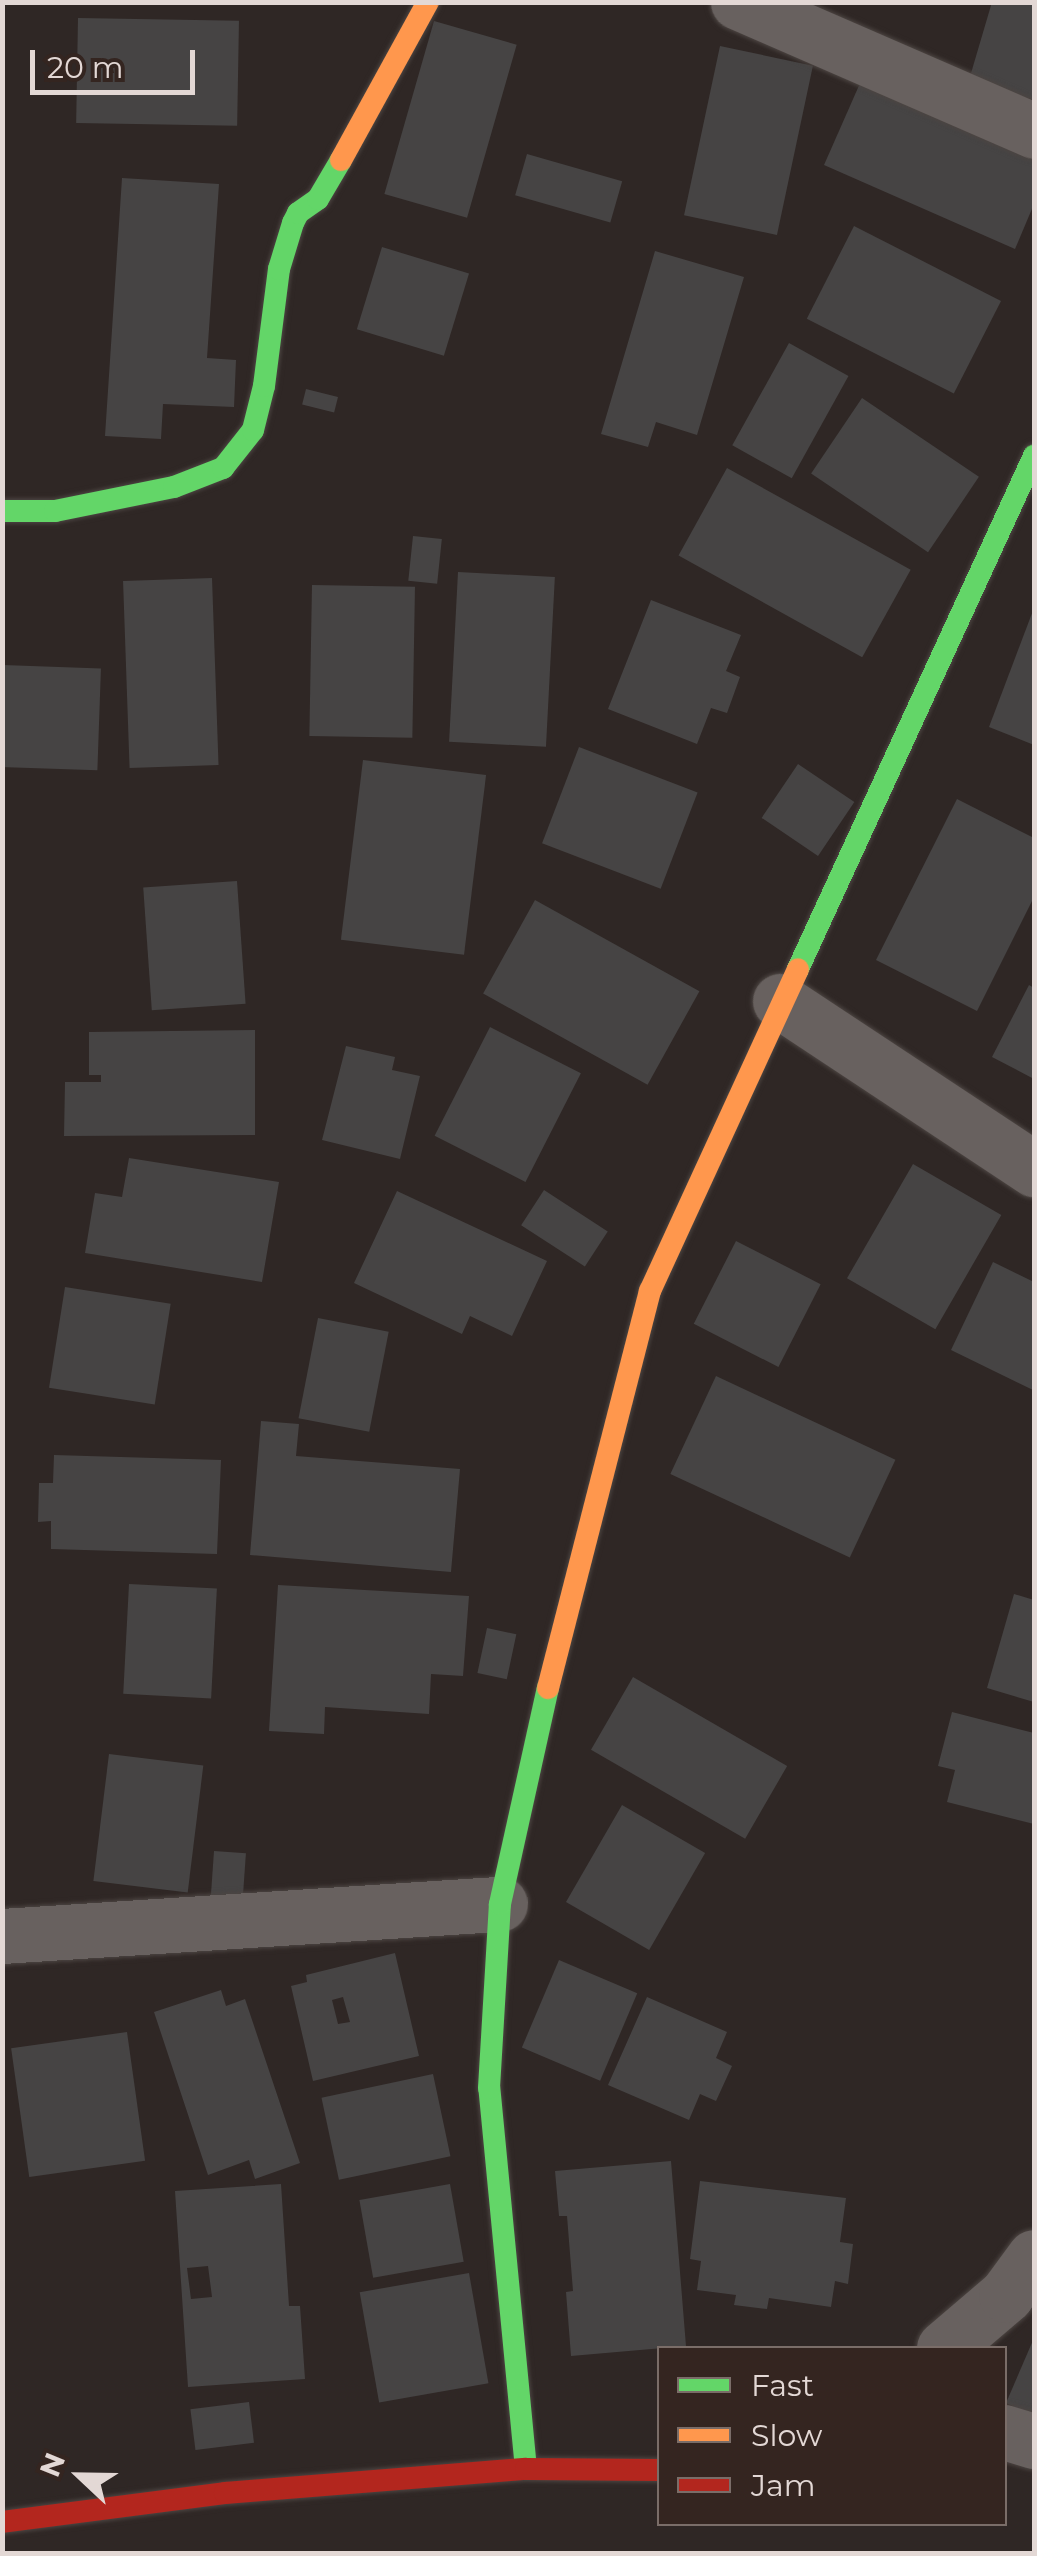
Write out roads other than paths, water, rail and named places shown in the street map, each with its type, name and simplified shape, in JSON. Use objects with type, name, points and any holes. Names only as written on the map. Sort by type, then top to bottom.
[{"type":"street","points":[[2,511],[55,510],[174,487],[223,468],[253,430],[264,386],[279,269],[293,222],[298,213],[318,199],[367,115],[396,51],[428,2]]},
{"type":"street","points":[[738,2],[1034,131]]},
{"type":"street","points":[[526,2469],[489,2088],[500,1904],[549,1684],[650,1291],[780,1001],[1031,475]]},
{"type":"street","points":[[780,1001],[1034,1169]]},
{"type":"street","points":[[2,1936],[500,1904]]},
{"type":"street","points":[[946,2346],[1006,2294],[1034,2257]]},
{"type":"street","points":[[1007,2433],[1034,2441]]},
{"type":"street","points":[[2,2522],[226,2493],[526,2469],[657,2470]]}]
